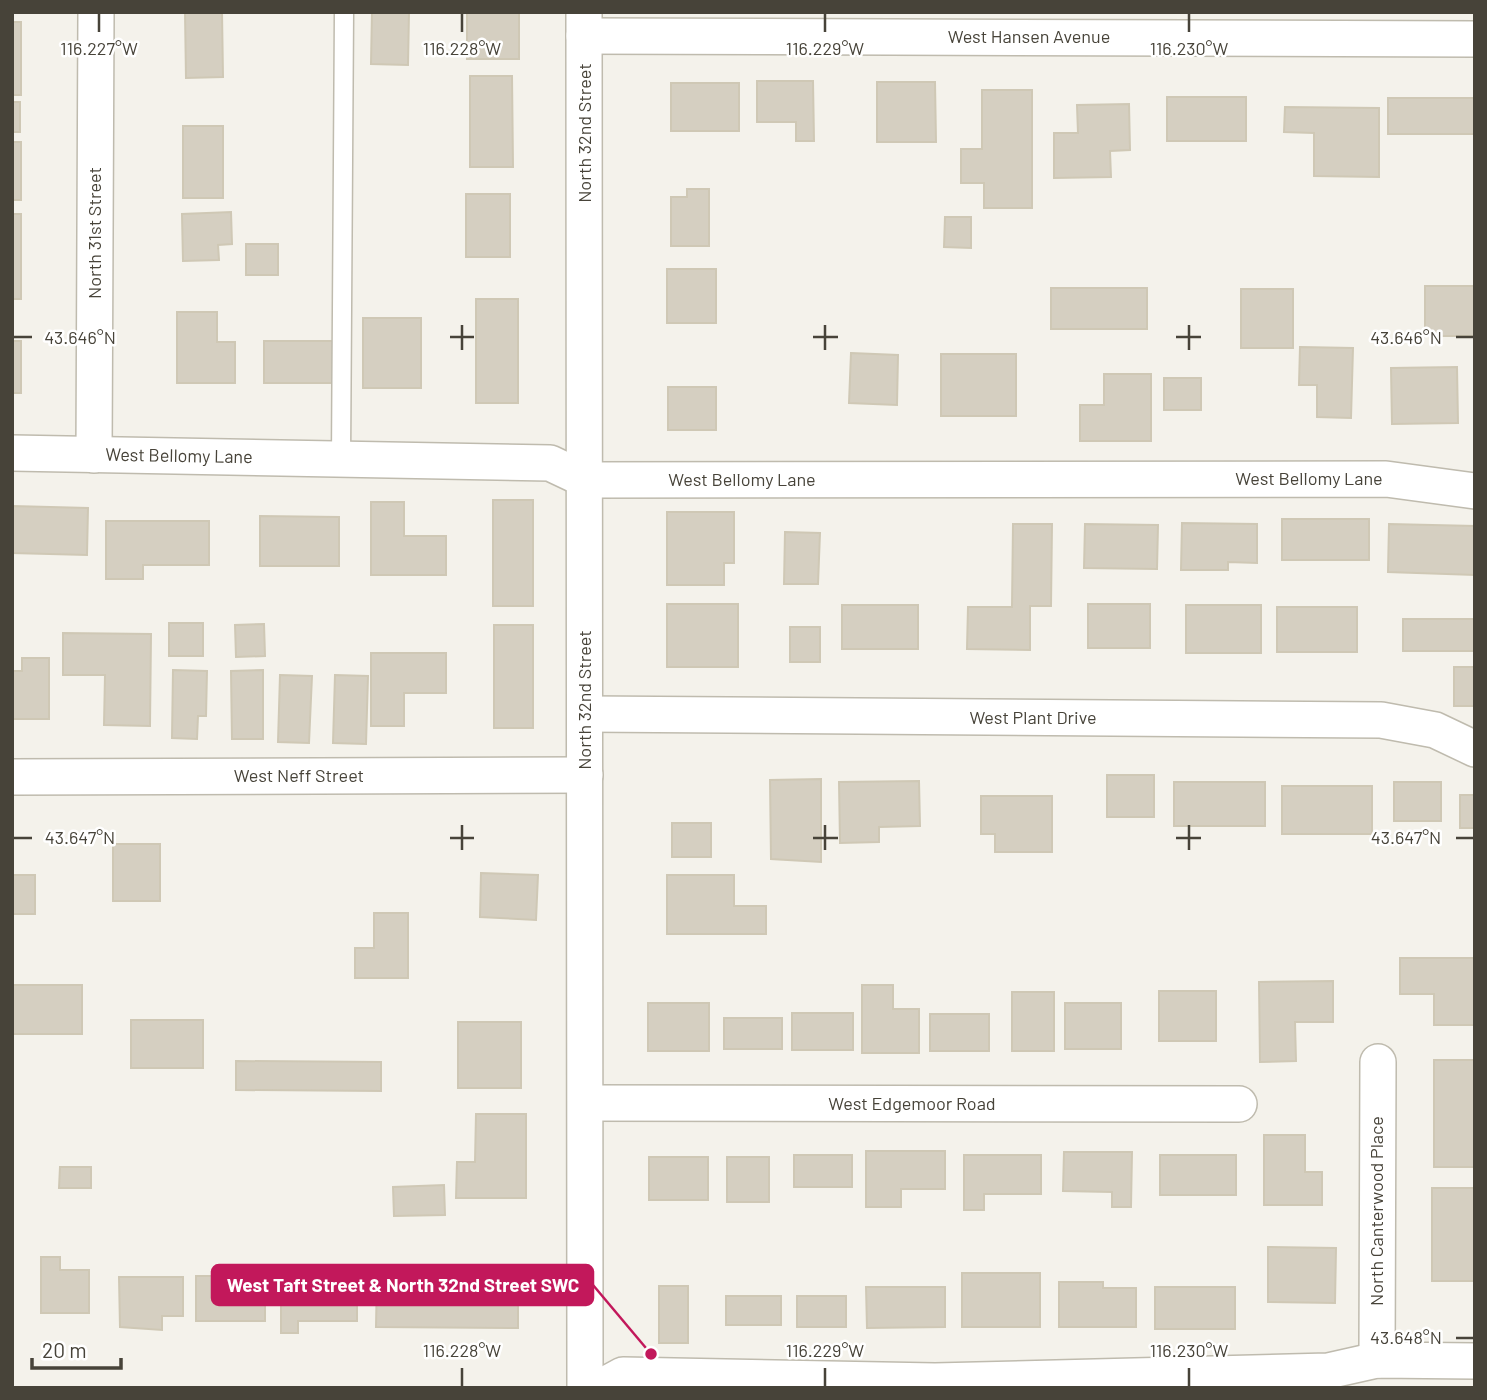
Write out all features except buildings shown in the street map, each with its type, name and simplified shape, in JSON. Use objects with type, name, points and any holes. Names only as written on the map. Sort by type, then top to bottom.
[{"type":"street","name":"North 31st Street","points":[[94,454],[96,12]]},
{"type":"street","name":"West Hansen Avenue","points":[[584,24],[1475,38]]},
{"type":"street","name":"North 32nd Street","points":[[584,24],[584,1388]]},
{"type":"street","name":"West Bellomy Lane","points":[[12,453],[550,463],[586,480],[1386,478],[1475,491]]},
{"type":"street","name":"West Plant Drive","points":[[586,714],[1381,720],[1435,730],[1475,749]]},
{"type":"street","name":"West Neff Street","points":[[12,777],[585,775]]},
{"type":"street","name":"North Canterwood Place","points":[[1377,1360],[1378,1062]]},
{"type":"street","name":"West Edgemoor Road","points":[[586,1103],[1239,1104]]},
{"type":"street","points":[[599,1388],[623,1375],[932,1384],[1328,1379],[1377,1360],[1475,1361]]},
{"type":"lane","points":[[341,458],[344,12]]},
{"type":"place","name":"West Taft Street & North 32nd Street SWC","points":[[651,1354]]}]
